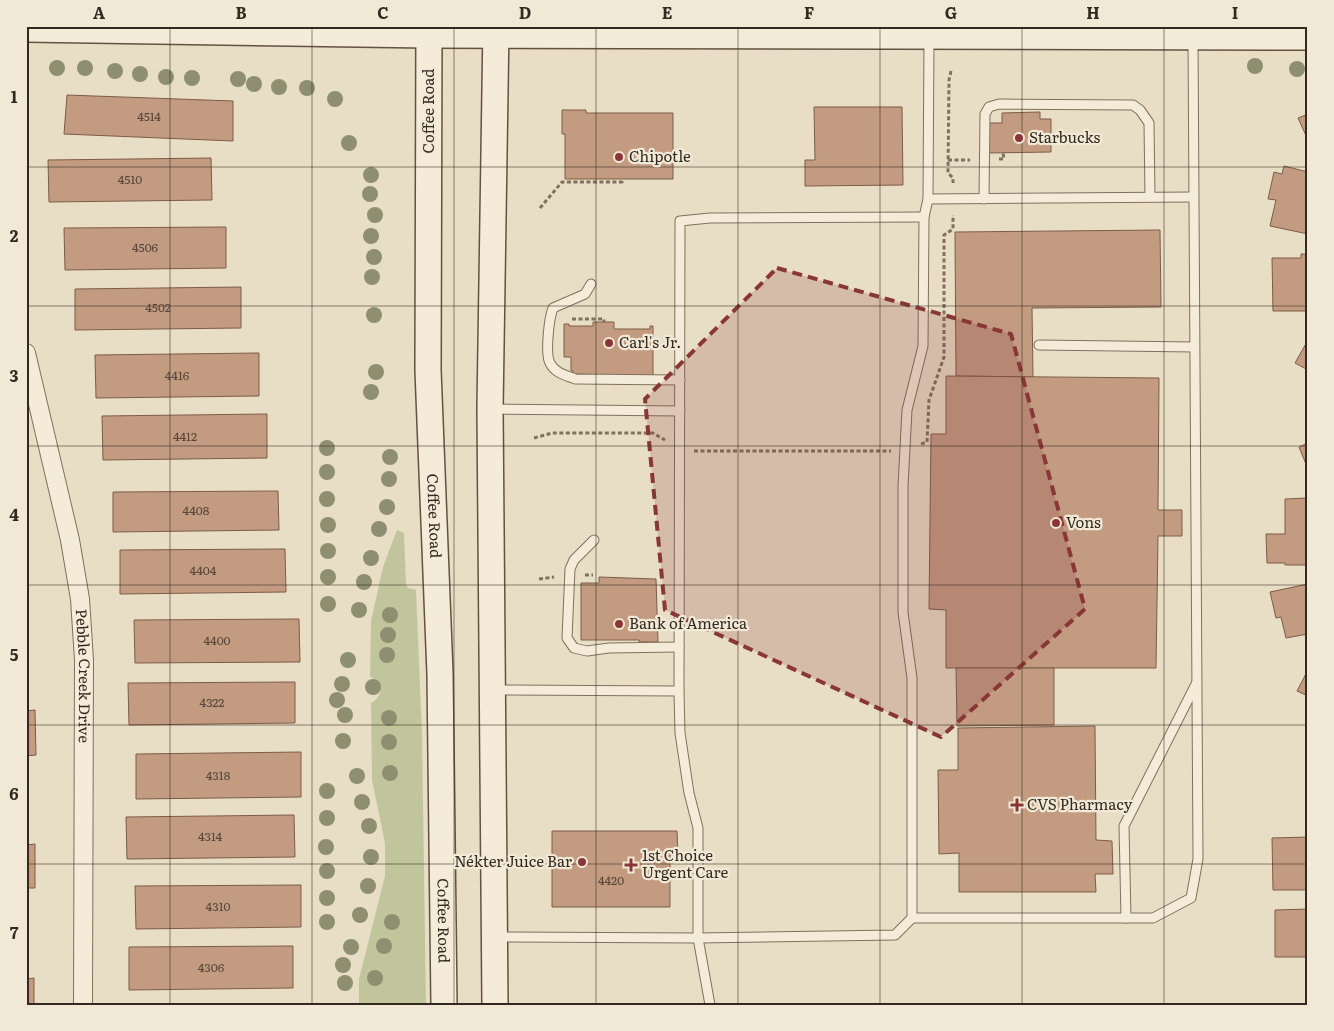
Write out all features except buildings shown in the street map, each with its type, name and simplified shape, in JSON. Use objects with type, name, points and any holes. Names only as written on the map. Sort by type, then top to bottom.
[{"type":"main road","points":[[26,29],[934,31],[1193,38],[1308,37]]},
{"type":"main road","name":"Coffee Road","points":[[429,30],[428,370],[440,674],[444,1005]]},
{"type":"main road","points":[[496,30],[490,409],[496,1005]]},
{"type":"street","name":"Pebble Creek Drive","points":[[26,353],[70,540],[80,599],[84,660],[83,1005]]},
{"type":"lane","points":[[496,937],[698,938],[895,935],[912,918],[912,678],[903,612],[903,486],[907,410],[923,346],[924,217],[928,198],[934,31]]},
{"type":"lane","points":[[912,918],[1153,918],[1191,898],[1198,859],[1193,38]]},
{"type":"lane","points":[[984,198],[985,114],[989,106],[999,104],[1133,105],[1140,110],[1148,123],[1150,197]]},
{"type":"lane","points":[[928,198],[1193,197]]},
{"type":"lane","points":[[710,1005],[698,938],[698,828],[689,792],[680,733],[680,221],[710,218],[924,217]]},
{"type":"lane","points":[[591,284],[585,294],[553,308],[550,315],[548,334],[549,362],[559,373],[575,379],[680,380]]},
{"type":"lane","points":[[1040,346],[1194,347]]},
{"type":"lane","points":[[490,409],[680,411]]},
{"type":"lane","points":[[594,540],[574,560],[570,569],[567,638],[574,648],[587,651],[630,647],[679,648]]},
{"type":"lane","points":[[1126,918],[1124,826],[1197,682]]},
{"type":"lane","points":[[492,690],[679,691]]},
{"type":"path","points":[[534,438],[552,432],[652,432],[659,438],[694,451],[888,452],[927,442],[928,400],[944,356],[944,235],[953,229],[953,178],[948,173],[951,71]]},
{"type":"path","points":[[540,208],[562,182],[622,182],[622,179]]},
{"type":"highlighted area","points":[[777,268],[1011,334],[1085,609],[941,737],[665,610],[645,399]]},
{"type":"green space","points":[[397,530],[404,533],[406,585],[408,588],[416,590],[422,734],[426,1005],[359,1005],[359,979],[385,876],[385,843],[372,780],[371,703],[380,693],[380,684],[370,676],[371,621],[383,567]]},
{"type":"place","name":"Starbucks","points":[[1019,138]]},
{"type":"place","name":"Chipotle","points":[[619,157]]},
{"type":"place","name":"Carl's Jr.","points":[[609,343]]},
{"type":"place","name":"Vons","points":[[1056,523]]},
{"type":"place","name":"Bank of America","points":[[619,624]]},
{"type":"place","name":"CVS Pharmacy","points":[[1017,805]]},
{"type":"place","name":"Nékter Juice Bar","points":[[582,862]]},
{"type":"place","name":"1st Choice Urgent Care","points":[[631,865]]}]
